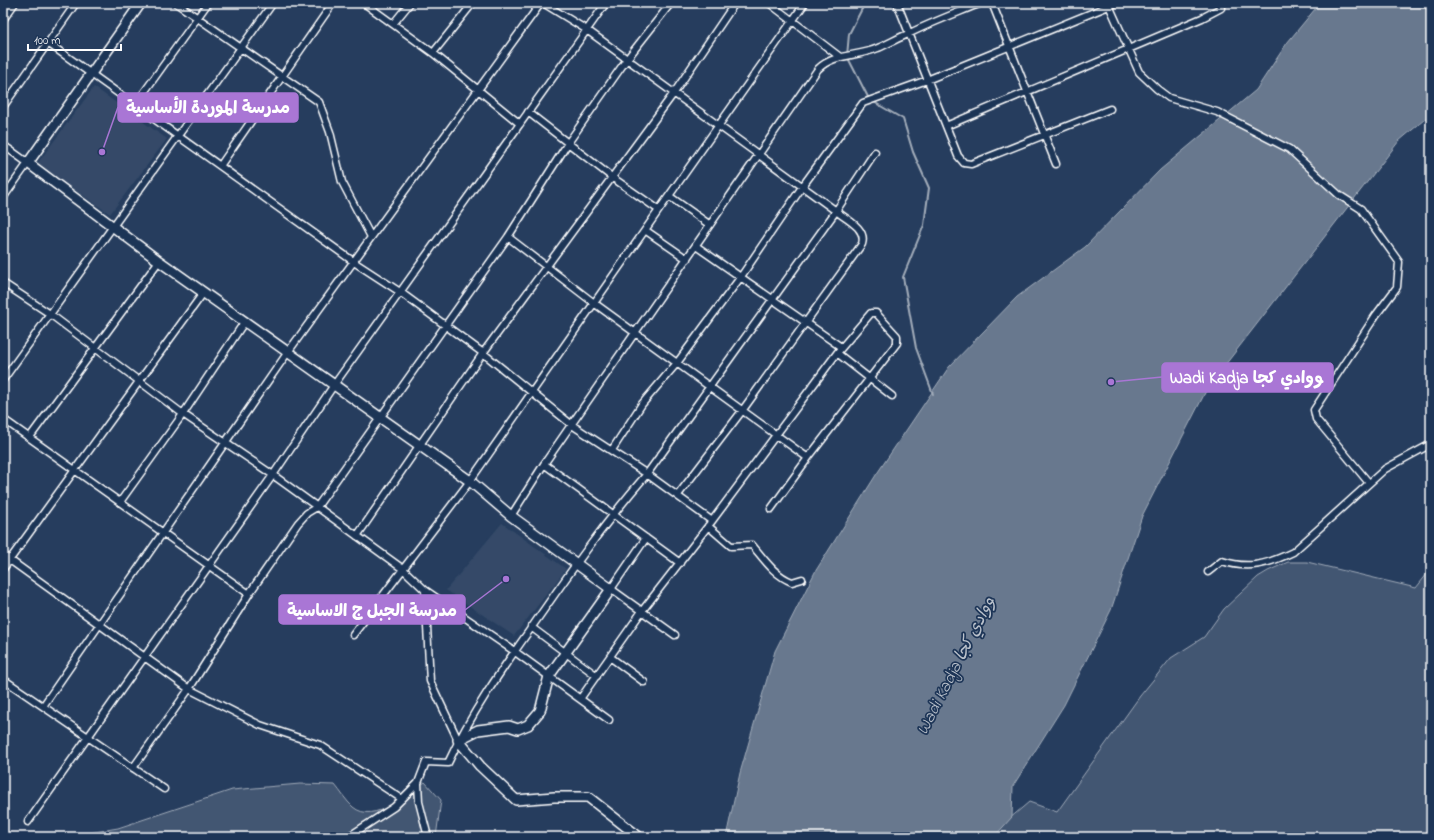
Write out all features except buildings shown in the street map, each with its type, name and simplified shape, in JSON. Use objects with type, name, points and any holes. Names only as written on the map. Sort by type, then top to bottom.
[{"type":"main road","points":[[141,3],[28,163],[158,261],[470,481],[511,516],[611,589],[549,676],[540,711],[528,725],[518,729],[509,726],[478,730],[458,740],[480,766],[516,800],[554,796],[588,797],[639,837]]},
{"type":"street","points":[[4,15],[15,3]]},
{"type":"street","points":[[3,107],[76,3]]},
{"type":"street","points":[[176,3],[318,102],[330,132],[342,182],[371,237]]},
{"type":"street","points":[[135,105],[208,3]]},
{"type":"street","points":[[3,380],[273,3]]},
{"type":"street","points":[[220,166],[333,3]]},
{"type":"street","points":[[364,3],[433,53],[520,124]]},
{"type":"street","points":[[393,24],[410,3]]},
{"type":"street","points":[[433,53],[473,3]]},
{"type":"street","points":[[43,706],[226,444],[288,352],[542,3],[587,30],[836,211],[860,230],[864,239],[862,244],[742,411],[678,495]]},
{"type":"street","points":[[28,822],[210,565],[334,385],[606,3]]},
{"type":"street","points":[[133,768],[189,689],[249,594],[298,523],[307,513],[317,508],[381,419],[508,237],[568,143],[627,59],[671,3]]},
{"type":"street","points":[[357,536],[483,353],[613,178],[674,93],[735,3]]},
{"type":"street","points":[[769,3],[840,57]]},
{"type":"street","points":[[353,635],[470,481],[805,3]]},
{"type":"street","points":[[897,3],[958,156],[964,163],[971,164],[1110,109]]},
{"type":"street","points":[[511,516],[544,464],[818,69],[825,62],[840,57],[877,49],[908,33],[981,3]]},
{"type":"street","points":[[992,3],[1046,135],[1056,164]]},
{"type":"street","points":[[612,450],[642,404],[677,363],[740,278],[802,187],[863,103],[927,80],[1109,4],[1116,3]]},
{"type":"street","points":[[946,126],[1202,18],[1221,8],[1220,3]]},
{"type":"street","points":[[1109,4],[1139,72],[1169,98],[1217,112],[1289,149],[1339,195],[1361,209],[1399,262],[1397,287],[1376,315],[1314,410],[1316,419],[1369,484]]},
{"type":"street","points":[[48,43],[354,262],[400,292],[483,353],[572,425],[678,495],[712,521]]},
{"type":"street","points":[[528,112],[613,178],[659,210]]},
{"type":"street","points":[[3,145],[28,163],[3,198]]},
{"type":"street","points":[[428,837],[419,802],[418,783],[426,762],[448,763],[458,740],[514,651],[613,513],[647,474],[708,387],[836,211],[875,152]]},
{"type":"street","points":[[669,196],[710,225]]},
{"type":"street","points":[[645,230],[687,259]]},
{"type":"street","points":[[508,237],[547,268],[636,332],[708,387],[808,458]]},
{"type":"street","points":[[696,246],[805,323],[892,396]]},
{"type":"street","points":[[30,437],[158,261]]},
{"type":"street","points":[[3,283],[50,314],[183,414],[273,475],[402,569],[426,590],[514,651],[609,720]]},
{"type":"street","points":[[3,569],[204,292]]},
{"type":"street","points":[[580,699],[642,611],[712,521],[839,350],[871,313],[876,313],[898,339],[771,508]]},
{"type":"street","points":[[120,502],[183,414],[245,321]]},
{"type":"street","points":[[3,419],[249,594]]},
{"type":"street","points":[[1208,572],[1222,561],[1256,566],[1276,560],[1294,552],[1385,469],[1431,444]]},
{"type":"street","points":[[544,464],[680,562]]},
{"type":"street","points":[[708,526],[731,546],[752,545],[771,568],[784,579],[792,582],[802,579]]},
{"type":"street","points":[[646,538],[611,589],[675,635]]},
{"type":"street","points":[[3,555],[189,689],[260,725],[320,745],[402,799]]},
{"type":"street","points":[[426,590],[430,681],[458,740]]},
{"type":"street","points":[[531,628],[597,676]]},
{"type":"street","points":[[610,657],[644,682]]},
{"type":"street","points":[[3,679],[164,789]]},
{"type":"street","points":[[348,837],[394,807],[418,783]]},
{"type":"shaded area","points":[[94,87],[167,139],[110,214],[37,164]]},
{"type":"shaded area","points":[[502,523],[566,569],[514,636],[446,590]]},
{"type":"shaded area","points":[[1288,562],[1307,562],[1416,588],[1431,569],[1431,837],[988,837],[1029,802],[1057,812],[1140,696],[1171,658],[1204,637],[1224,609],[1258,577]]},
{"type":"shaded area","points":[[425,782],[441,800],[436,837],[66,837],[118,828],[232,790],[300,784],[335,785],[353,807],[361,812],[371,812],[390,806]]},
{"type":"water","points":[[1320,3],[1431,3],[1431,114],[1399,141],[1208,387],[1142,516],[1111,610],[1064,705],[1013,786],[1012,817],[994,837],[726,837],[740,773],[775,651],[815,572],[876,475],[949,367],[1017,297],[1085,247],[1160,170],[1256,90],[1287,43]]},
{"type":"waterway","points":[[865,3],[849,34],[847,56],[869,99]]},
{"type":"waterway","points":[[872,101],[903,119],[913,152],[929,188],[924,225],[903,277],[916,348],[933,394]]},
{"type":"place","name":"مدرسة الموردة الأساسية","points":[[102,152]]},
{"type":"place","name":"Wadi Kadja ووادي كجا","points":[[1111,382]]},
{"type":"place","name":"مدرسة الجبل ج الاساسية","points":[[506,579]]}]
